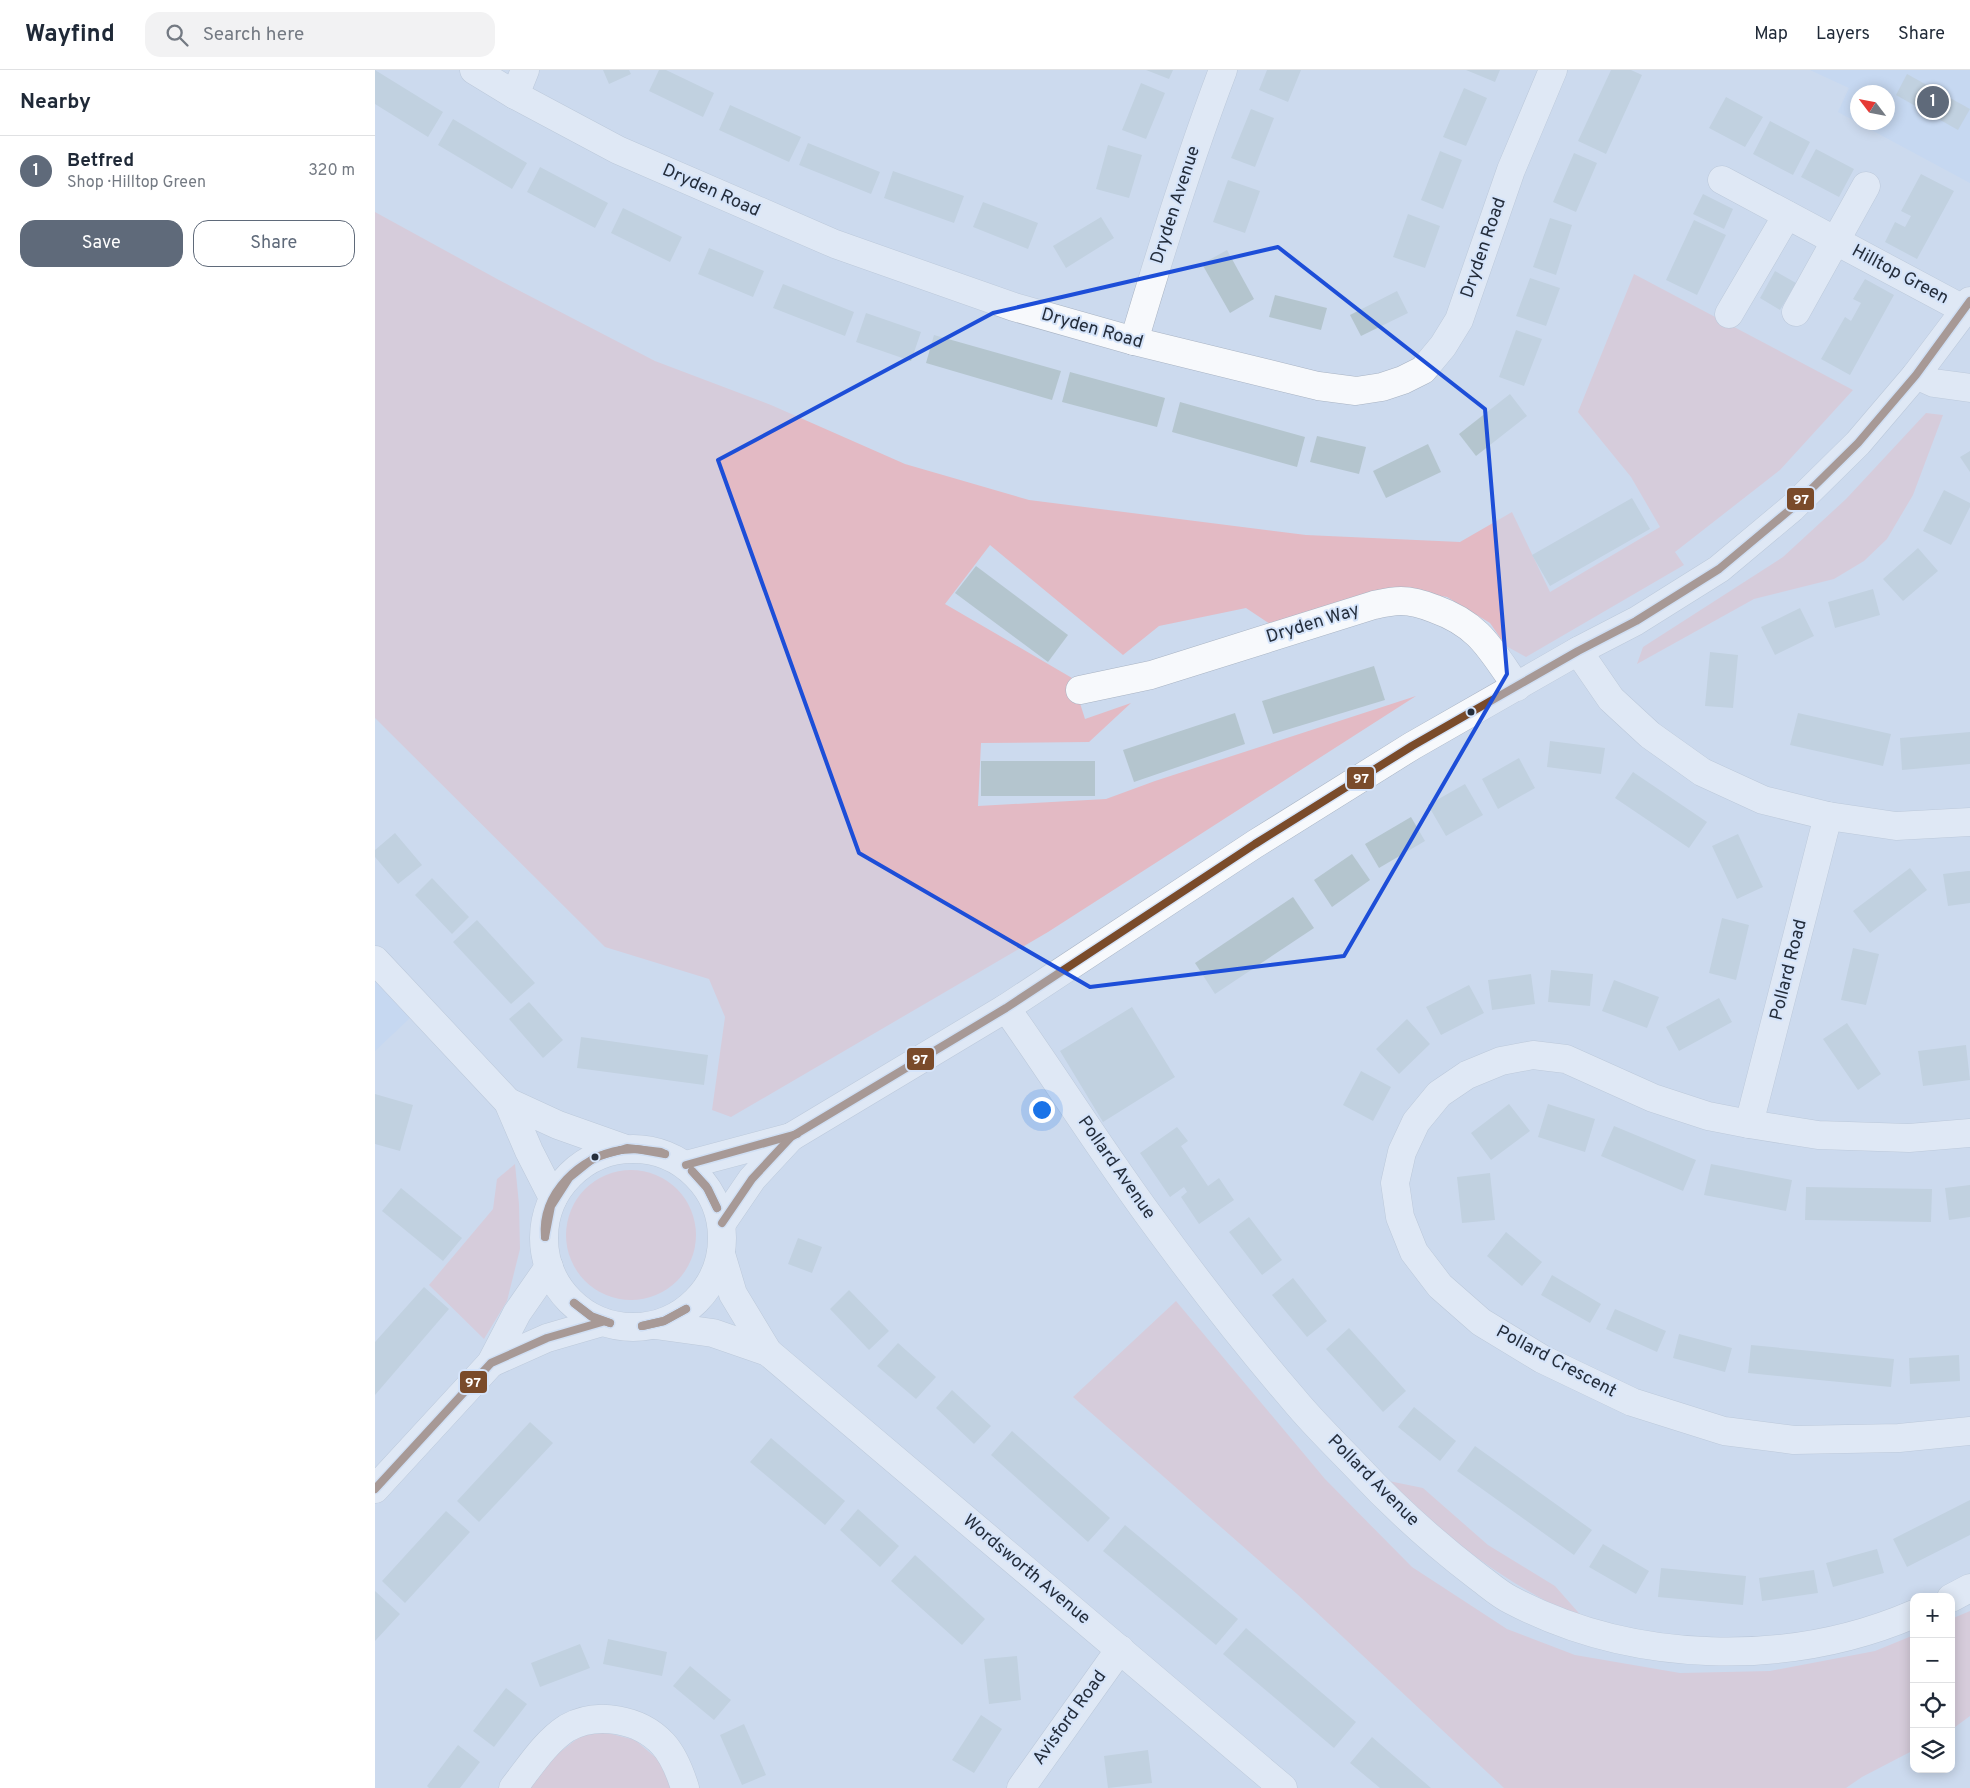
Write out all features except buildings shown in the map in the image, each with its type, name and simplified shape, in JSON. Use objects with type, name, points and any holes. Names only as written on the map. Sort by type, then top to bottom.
[{"type":"street","name":"Dryden Road","points":[[474,70],[515,95],[618,150],[835,244],[1014,307],[1134,341],[1318,386],[1356,391],[1403,380],[1423,370],[1443,346],[1459,320],[1511,170],[1553,70]]},
{"type":"street","points":[[515,95],[525,70]]},
{"type":"street","name":"Dryden Avenue","points":[[1134,341],[1171,219],[1203,122],[1223,70]]},
{"type":"street","name":"Hilltop Green","points":[[1722,180],[1835,241],[1968,306]]},
{"type":"street","name":"Hilltop Green","points":[[1795,312],[1866,186]]},
{"type":"street","points":[[1729,314],[1787,215]]},
{"type":"street","points":[[686,1165],[791,1137],[1006,1008],[1263,838],[1412,746],[1636,620],[1726,563],[1799,502],[1858,443],[1916,375],[1968,306]]},
{"type":"street","points":[[1916,375],[1934,383],[1970,388]]},
{"type":"street","name":"Dryden Way","points":[[1080,690],[1151,675],[1375,605],[1402,601],[1428,606],[1453,615],[1469,625],[1483,639],[1517,687]]},
{"type":"street","points":[[1578,651],[1611,699],[1649,735],[1702,772],[1763,800],[1828,816],[1896,826],[1970,822]]},
{"type":"street","name":"Pollard Road","points":[[1749,1124],[1828,816]]},
{"type":"street","points":[[375,960],[508,1102],[529,1151],[553,1198]]},
{"type":"street","name":"Pollard Avenue","points":[[1006,1008],[1149,1216],[1225,1316],[1295,1402],[1387,1500],[1450,1555],[1509,1599],[1566,1625],[1630,1643],[1697,1651],[1766,1650],[1834,1639],[1910,1616]]},
{"type":"street","name":"Pollard Crescent","points":[[1970,1133],[1909,1138],[1818,1135],[1749,1124],[1707,1116],[1653,1098],[1566,1059],[1533,1055],[1501,1061],[1467,1075],[1439,1094],[1416,1122],[1402,1152],[1395,1183],[1401,1217],[1413,1252],[1440,1286],[1481,1322],[1542,1360],[1632,1402],[1724,1430],[1795,1440],[1899,1438],[1970,1431]]},
{"type":"street","points":[[508,1102],[558,1125],[623,1148],[645,1149],[667,1154],[686,1165],[703,1181],[715,1201],[722,1223],[721,1254],[713,1278],[698,1299],[678,1315],[655,1325],[628,1327],[602,1322],[579,1309],[560,1290],[549,1267],[544,1238],[548,1210],[553,1198],[570,1174],[595,1157],[623,1148]]},
{"type":"street","points":[[722,1223],[752,1179],[791,1137]]},
{"type":"street","name":"Wordsworth Avenue","points":[[721,1254],[733,1294],[768,1352],[1283,1788]]},
{"type":"street","points":[[375,1489],[491,1363],[517,1313],[549,1267]]},
{"type":"street","points":[[491,1363],[547,1338],[602,1322]]},
{"type":"street","name":"Wordsworth Avenue","points":[[655,1325],[713,1333],[768,1352]]},
{"type":"street","points":[[1955,1596],[1970,1588]]},
{"type":"street","name":"Avisford Road","points":[[1021,1788],[1120,1649]]},
{"type":"street","points":[[513,1788],[548,1744],[567,1728],[592,1720],[617,1720],[647,1730],[663,1744],[678,1767],[685,1788]]},
{"type":"highlighted area","points":[[1278,247],[1485,409],[1507,674],[1344,956],[1090,987],[859,853],[718,460],[993,313]]},
{"type":"shaded area","points":[[1810,70],[1970,70],[1970,183],[1871,130],[1895,130],[1895,85],[1850,85],[1850,118],[1838,112],[1849,88]]},
{"type":"shaded area","points":[[375,212],[499,280],[655,361],[771,405],[905,464],[1029,500],[1306,535],[1460,542],[1512,512],[1550,592],[1660,527],[1631,477],[1578,412],[1634,274],[1853,390],[1780,470],[1675,552],[1684,565],[1526,657],[1506,646],[1490,623],[1447,597],[1399,589],[1270,624],[1246,608],[1159,626],[1123,655],[990,545],[945,604],[1072,678],[1085,719],[1131,703],[1089,742],[981,743],[978,806],[1106,799],[1155,781],[1416,696],[1048,932],[731,1117],[712,1110],[725,1017],[709,979],[605,947],[375,718]]},
{"type":"shaded area","points":[[1926,413],[1943,415],[1913,495],[1887,539],[1864,561],[1834,579],[1754,599],[1637,664],[1643,647],[1783,557],[1846,499]]},
{"type":"shaded area","points":[[375,979],[411,1017],[375,1051]]},
{"type":"shaded area","points":[[515,1164],[519,1204],[520,1249],[507,1301],[484,1339],[429,1285],[493,1209],[497,1179]]},
{"type":"shaded area","points":[[631,1170],[644,1171],[656,1175],[677,1189],[691,1210],[695,1222],[695,1248],[691,1260],[677,1281],[656,1295],[644,1299],[631,1300],[618,1299],[606,1295],[585,1281],[571,1260],[567,1248],[566,1235],[567,1222],[571,1210],[585,1189],[606,1175],[618,1171]]},
{"type":"shaded area","points":[[1176,1301],[1325,1479],[1412,1567],[1507,1629],[1575,1655],[1680,1673],[1770,1671],[1875,1651],[1910,1637],[1910,1752],[1862,1777],[1846,1788],[1504,1788],[1297,1594],[1073,1397]]},
{"type":"shaded area","points":[[1384,1480],[1423,1488],[1488,1545],[1555,1586],[1585,1620],[1543,1599],[1496,1571],[1419,1512]]},
{"type":"shaded area","points":[[1970,1611],[1970,1716],[1955,1727],[1955,1638],[1955,1617]]},
{"type":"shaded area","points":[[604,1732],[635,1740],[661,1762],[671,1788],[529,1788],[555,1756],[582,1735]]},
{"type":"transit line","name":"97","points":[[722,1223],[752,1179],[791,1137],[1006,1008],[1255,844],[1412,746],[1578,651],[1636,621],[1719,569],[1792,508],[1858,443],[1916,375],[1970,301]]},
{"type":"transit line","name":"97","points":[[686,1165],[797,1134]]},
{"type":"transit line","name":"97","points":[[621,1150],[627,1148],[665,1154]]},
{"type":"transit line","name":"97","points":[[621,1150],[637,1149],[665,1154]]},
{"type":"transit line","name":"97","points":[[545,1237],[545,1221],[550,1206],[557,1192],[567,1179],[592,1160],[621,1150]]},
{"type":"transit line","name":"97","points":[[545,1237],[551,1206],[569,1178],[595,1157],[621,1150]]},
{"type":"transit line","name":"97","points":[[692,1171],[708,1189],[717,1208]]},
{"type":"transit line","name":"97","points":[[692,1171],[706,1186],[717,1208]]},
{"type":"transit line","name":"97","points":[[574,1303],[591,1316],[610,1323]]},
{"type":"transit line","name":"97","points":[[574,1303],[592,1317],[610,1323]]},
{"type":"transit line","name":"97","points":[[642,1326],[664,1321],[686,1309]]},
{"type":"transit line","name":"97","points":[[642,1326],[664,1321],[686,1309]]},
{"type":"transit line","name":"97","points":[[375,1489],[491,1363],[547,1338],[602,1322]]},
{"type":"place","name":"Betfred","points":[[1933,102]]}]
